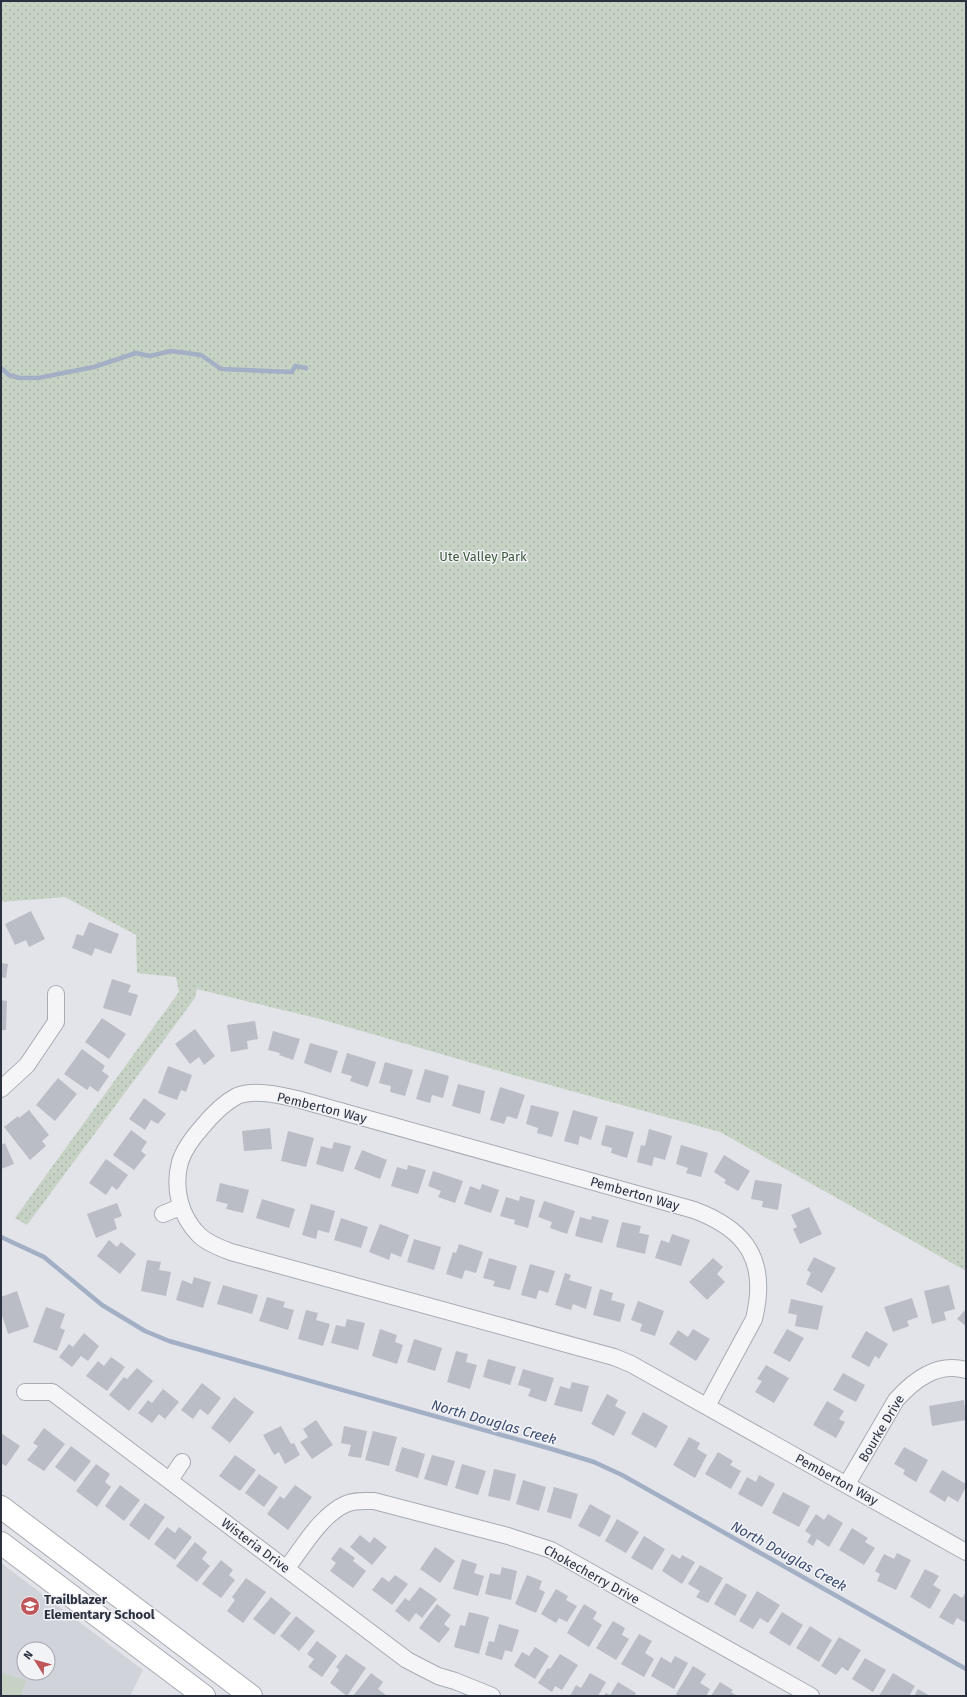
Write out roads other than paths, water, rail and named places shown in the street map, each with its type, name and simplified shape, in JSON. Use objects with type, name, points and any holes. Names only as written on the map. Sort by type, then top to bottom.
[{"type":"main road","points":[[1,1507],[251,1696]]},
{"type":"main road","points":[[1,1543],[204,1696]]},
{"type":"street","points":[[1,1089],[27,1065],[56,1022],[56,994]]},
{"type":"street","name":"Pemberton Way","points":[[708,1406],[754,1319],[758,1303],[761,1261],[739,1235],[717,1219],[694,1210],[275,1094],[237,1091],[209,1119],[187,1146],[180,1162],[177,1187],[180,1207],[200,1235],[214,1245],[231,1252],[614,1357],[631,1364],[708,1406],[966,1552]]},
{"type":"street","points":[[163,1214],[180,1207]]},
{"type":"street","name":"Bourke Drive","points":[[847,1484],[896,1400],[917,1379],[935,1366],[966,1370]]},
{"type":"street","name":"Wisteria Drive","points":[[25,1392],[52,1392],[407,1660],[438,1676],[455,1681],[489,1695]]},
{"type":"street","points":[[170,1480],[182,1462]]},
{"type":"street","name":"Chokecherry Drive","points":[[287,1568],[324,1520],[334,1510],[360,1500],[374,1501],[508,1536],[551,1550],[811,1696]]},
{"type":"waterway","points":[[1,368],[9,375],[19,378],[38,378],[94,367],[136,353],[150,356],[171,351],[201,355],[221,369],[292,372],[295,366],[306,368]]},
{"type":"waterway","name":"North Douglas Creek","points":[[1,1237],[44,1257],[102,1305],[145,1331],[169,1341],[594,1462],[622,1475],[966,1669]]},
{"type":"place","name":"Trailblazer Elementary School","points":[[30,1606]]},
{"type":"park label","name":"Ute Valley Park","points":[[483,556]]}]
